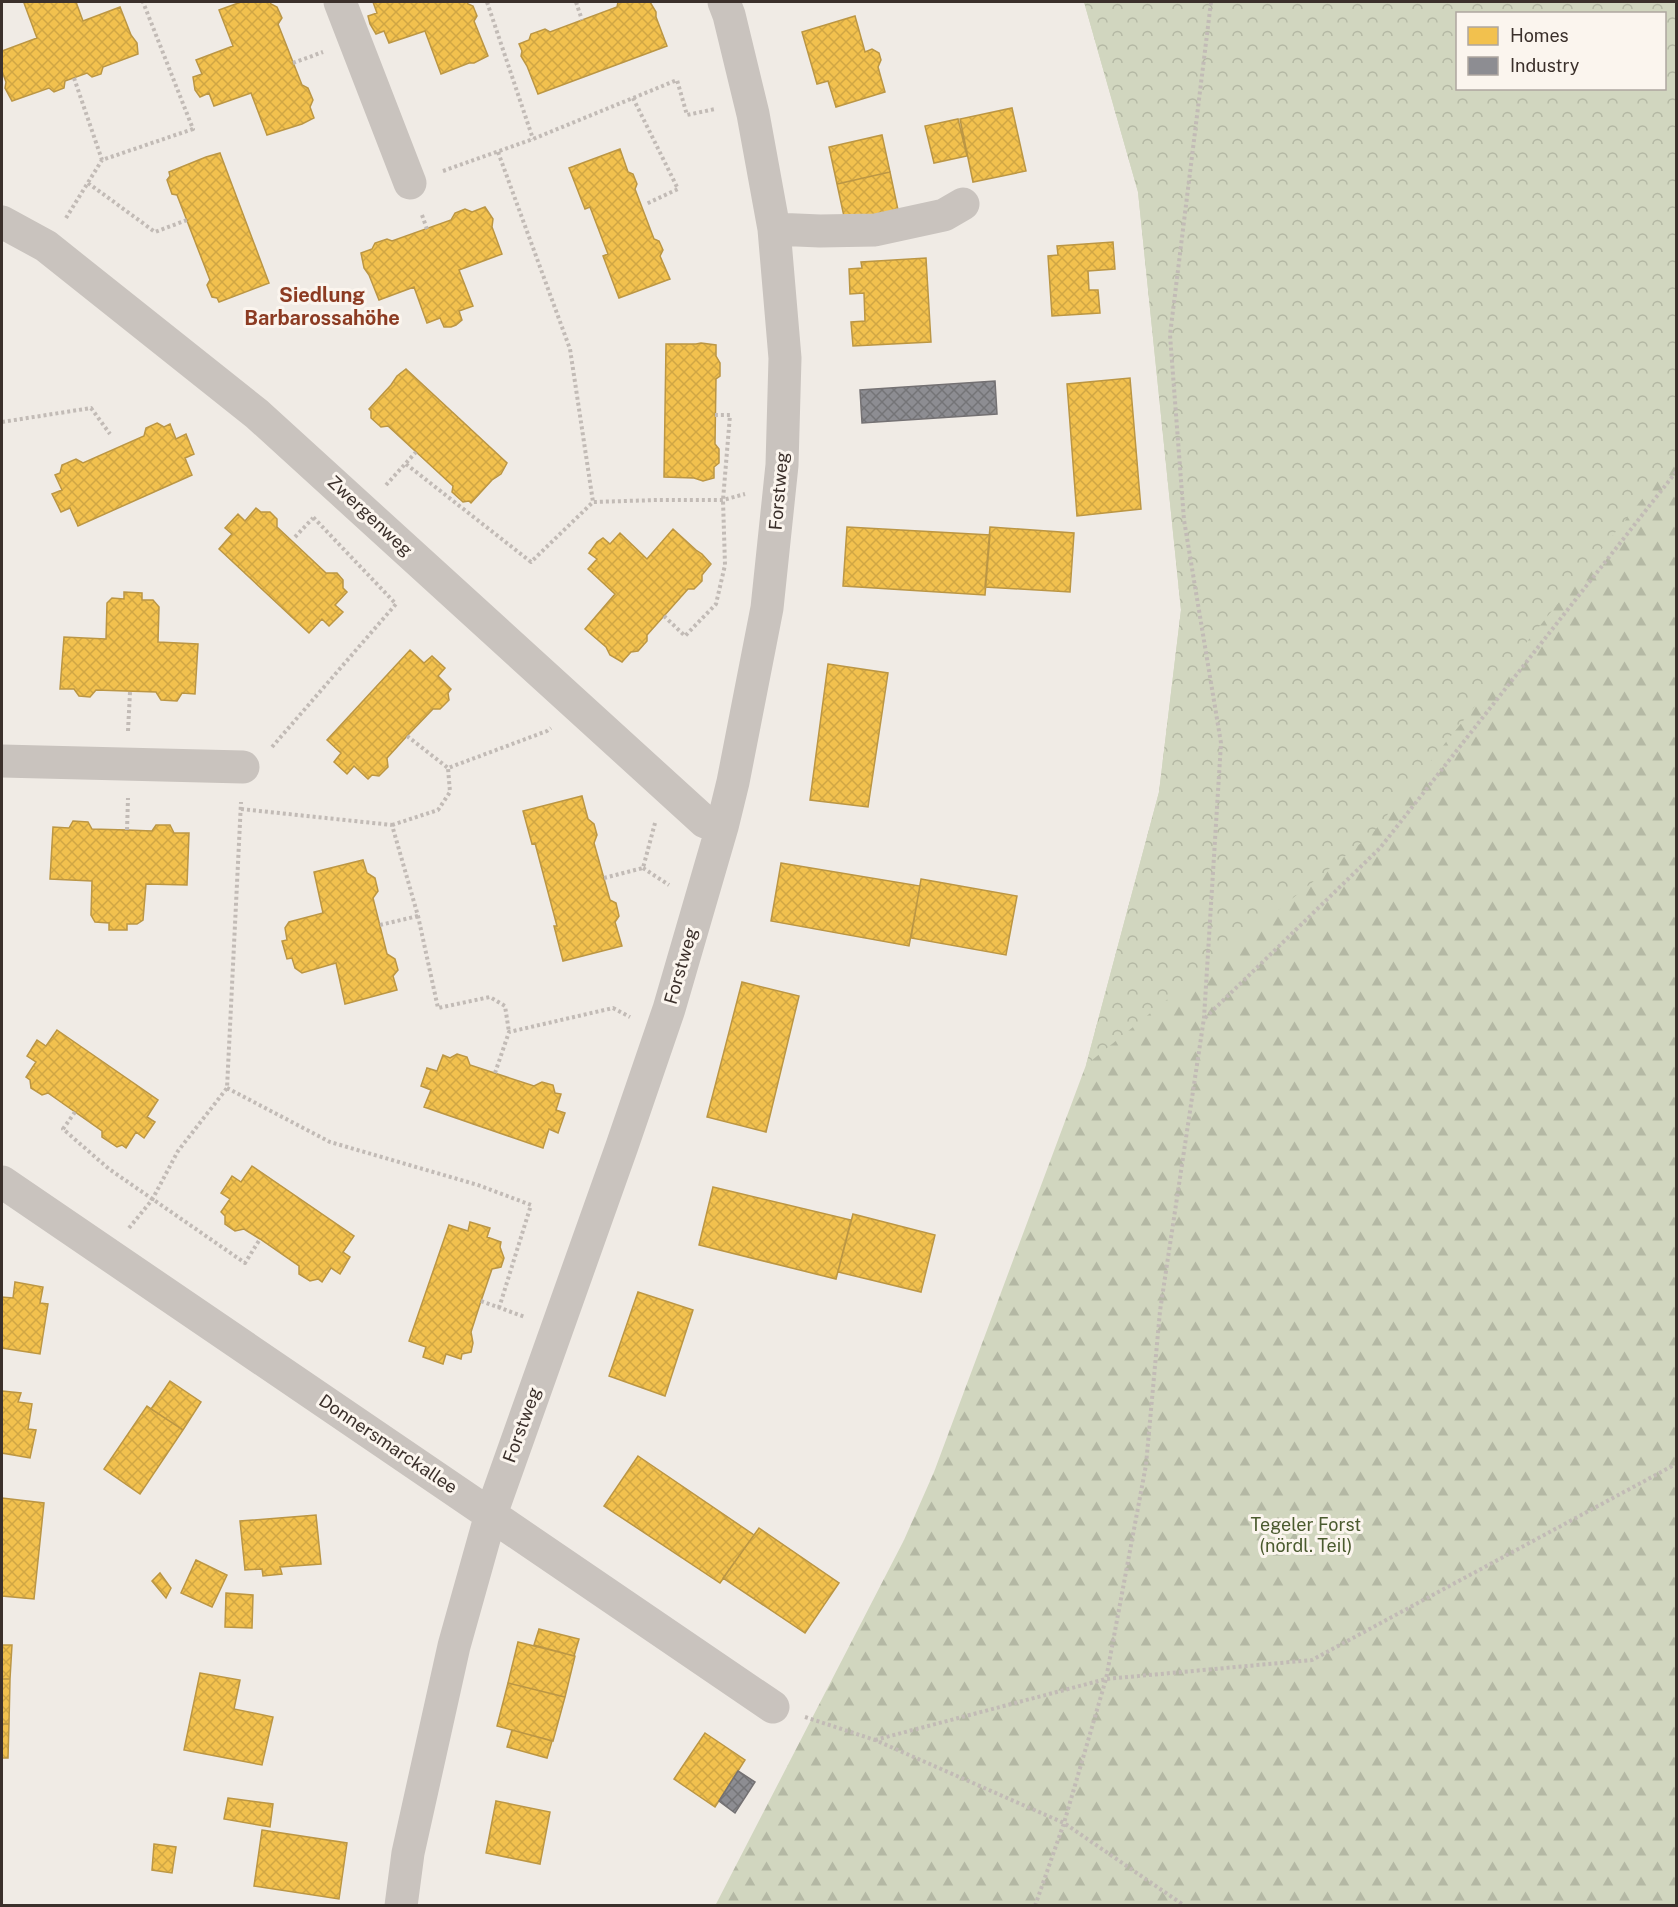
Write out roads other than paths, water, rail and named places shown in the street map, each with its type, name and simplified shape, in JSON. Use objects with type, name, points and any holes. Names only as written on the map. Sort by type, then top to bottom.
[{"type":"street","points":[[340,2],[410,183]]},
{"type":"street","name":"Forstweg","points":[[401,1905],[408,1853],[454,1646],[491,1514],[669,1009],[733,782],[767,608],[782,465],[785,358],[774,229],[753,114],[724,2]]},
{"type":"street","points":[[774,229],[875,230],[944,215],[963,204]]},
{"type":"street","name":"Zwergenweg","points":[[2,222],[46,246],[257,414],[666,784],[705,822],[722,827]]},
{"type":"street","points":[[2,761],[243,767]]},
{"type":"street","name":"Donnersmarckallee","points":[[2,1182],[773,1707]]},
{"type":"district","name":"Siedlung Barbarossahöhe","points":[[322,306]]},
{"type":"park label","name":"Tegeler Forst (nördl. Teil)","points":[[1306,1535]]}]
